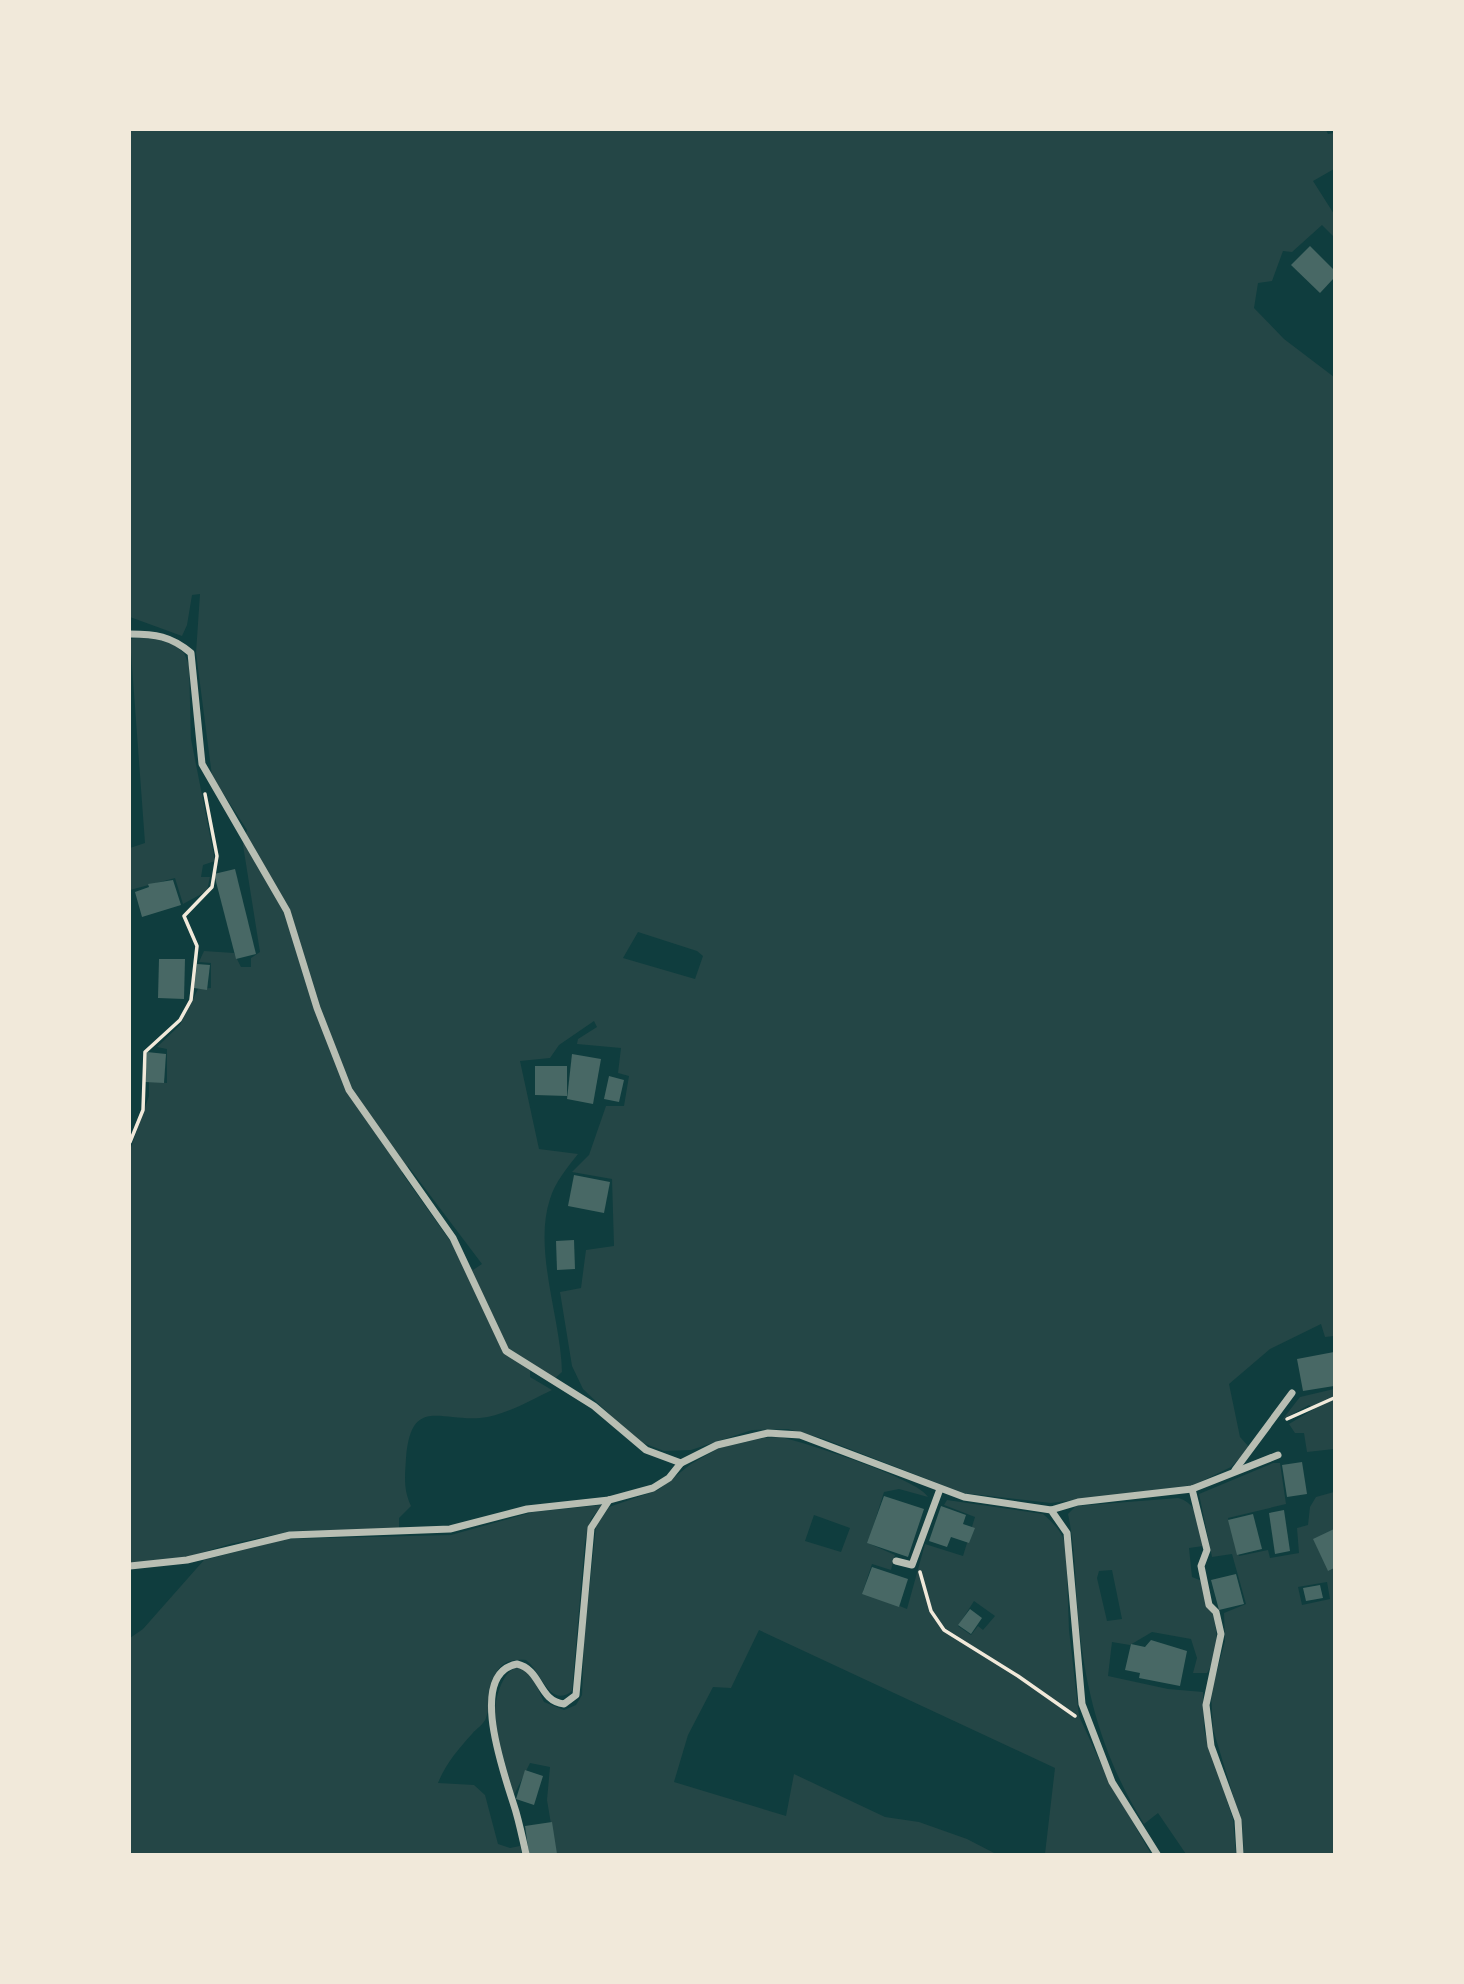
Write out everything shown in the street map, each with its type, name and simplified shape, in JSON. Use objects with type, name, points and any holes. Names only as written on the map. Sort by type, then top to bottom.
[{"type":"street","points":[[130,634],[156,634],[176,640],[191,653],[202,764],[287,911],[317,1008],[349,1090],[453,1238],[506,1352],[594,1406],[646,1450],[681,1464]]},
{"type":"street","points":[[1232,1473],[1292,1394]]},
{"type":"street","points":[[130,1566],[187,1560],[290,1535],[450,1529],[527,1509],[609,1500],[653,1488],[669,1478],[681,1464],[738,1438],[768,1433],[789,1434],[846,1451],[964,1497],[1051,1510],[1078,1502],[1192,1489],[1278,1455]]},
{"type":"street","points":[[896,1560],[912,1565],[940,1489]]},
{"type":"street","points":[[1192,1489],[1207,1550],[1201,1566],[1206,1592],[1209,1605],[1216,1612],[1220,1634],[1206,1705],[1211,1746],[1238,1820],[1240,1854]]},
{"type":"street","points":[[526,1854],[497,1749],[492,1696],[494,1683],[504,1669],[517,1664],[537,1676],[546,1697],[555,1703],[564,1704],[576,1695],[591,1528],[609,1500]]},
{"type":"street","points":[[1051,1510],[1067,1533],[1082,1704],[1112,1782],[1157,1854]]},
{"type":"path","points":[[130,1142],[142,1110],[145,1052],[180,1020],[191,1000],[197,946],[184,916],[212,887],[217,856],[202,783],[202,764]]},
{"type":"path","points":[[1285,1420],[1335,1398]]},
{"type":"path","points":[[915,1557],[931,1611],[944,1630],[1089,1724]]},
{"type":"shaded area","points":[[130,130],[1326,130],[1328,134],[1334,133],[1334,169],[1313,181],[1334,214],[1334,237],[1322,225],[1292,252],[1283,251],[1272,281],[1258,283],[1254,308],[1284,339],[1334,377],[1334,1336],[1325,1337],[1321,1324],[1270,1349],[1229,1384],[1240,1437],[1250,1448],[1231,1467],[1194,1485],[1051,1503],[963,1493],[824,1439],[788,1429],[752,1430],[691,1450],[664,1451],[643,1443],[583,1389],[572,1366],[560,1292],[581,1288],[586,1250],[614,1246],[612,1179],[572,1172],[589,1155],[606,1106],[624,1106],[629,1076],[618,1073],[621,1048],[577,1044],[578,1039],[597,1027],[594,1021],[559,1045],[550,1058],[520,1061],[539,1149],[578,1154],[555,1187],[546,1219],[546,1262],[562,1372],[554,1379],[530,1367],[530,1377],[552,1390],[489,1417],[430,1416],[421,1419],[414,1426],[409,1439],[405,1482],[411,1506],[399,1518],[399,1529],[293,1531],[230,1544],[184,1558],[130,1563],[130,1150],[149,1096],[149,1081],[167,1083],[167,1049],[157,1047],[180,1025],[198,989],[211,988],[211,963],[199,962],[204,951],[234,953],[241,967],[251,967],[251,958],[260,952],[243,845],[247,830],[212,776],[196,653],[200,594],[192,595],[187,625],[182,636],[130,617]],"holes":[[[638,932],[697,951],[703,956],[695,979],[623,958]],[[408,1166],[482,1264],[473,1270],[463,1259],[402,1173]]]},
{"type":"shaded area","points":[[149,636],[174,645],[184,653],[189,665],[191,739],[215,861],[203,865],[201,877],[210,877],[207,891],[183,904],[175,878],[130,890],[130,848],[145,843],[130,639]]},
{"type":"shaded area","points":[[1334,1389],[1334,1449],[1307,1452],[1304,1433],[1295,1433],[1289,1424],[1314,1409],[1309,1405],[1282,1420],[1300,1397]]},
{"type":"shaded area","points":[[780,1437],[860,1462],[920,1489],[928,1497],[899,1489],[884,1492],[868,1543],[895,1555],[891,1570],[872,1564],[863,1591],[907,1609],[925,1544],[963,1556],[975,1517],[944,1505],[947,1500],[1043,1514],[1054,1525],[1066,1546],[1069,1630],[1079,1716],[1107,1777],[1151,1854],[1045,1854],[1055,1768],[759,1630],[731,1688],[713,1687],[688,1735],[674,1782],[786,1816],[794,1774],[885,1817],[919,1822],[967,1839],[996,1854],[556,1854],[547,1800],[550,1767],[530,1763],[514,1795],[496,1724],[495,1706],[500,1686],[510,1671],[524,1669],[534,1680],[544,1702],[564,1710],[576,1705],[582,1695],[584,1640],[596,1526],[609,1507],[658,1490],[691,1464],[719,1448]],"holes":[[[814,1515],[850,1528],[841,1552],[805,1541]],[[974,1601],[995,1616],[983,1630],[978,1626],[971,1635],[958,1626]]]},
{"type":"shaded area","points":[[1273,1463],[1280,1463],[1286,1504],[1228,1518],[1239,1556],[1268,1550],[1270,1558],[1299,1553],[1297,1528],[1308,1525],[1310,1507],[1316,1497],[1334,1492],[1334,1854],[1244,1854],[1242,1825],[1213,1729],[1211,1693],[1225,1641],[1224,1613],[1246,1604],[1232,1554],[1212,1557],[1199,1494]],"holes":[[[1327,1582],[1330,1599],[1302,1605],[1298,1587]]]},
{"type":"shaded area","points":[[1178,1498],[1191,1505],[1195,1511],[1203,1546],[1189,1548],[1192,1577],[1202,1581],[1216,1627],[1213,1662],[1207,1673],[1193,1673],[1197,1658],[1191,1639],[1152,1632],[1130,1645],[1112,1642],[1108,1676],[1168,1689],[1203,1692],[1204,1730],[1233,1819],[1236,1854],[1186,1854],[1158,1813],[1144,1824],[1119,1777],[1100,1729],[1082,1653],[1073,1542],[1068,1514],[1076,1506]],"holes":[[[1112,1570],[1122,1619],[1107,1621],[1097,1578],[1099,1571]]]},
{"type":"shaded area","points":[[602,1505],[591,1519],[585,1541],[572,1691],[564,1695],[551,1692],[526,1660],[513,1660],[504,1664],[494,1678],[485,1720],[453,1757],[438,1783],[474,1785],[485,1795],[498,1844],[510,1848],[520,1846],[522,1854],[130,1854],[130,1638],[143,1629],[204,1560],[285,1539],[451,1535],[533,1512]]},
{"type":"building","points":[[1310,246],[1334,270],[1334,278],[1320,293],[1291,265]]},
{"type":"building","points":[[235,869],[256,954],[236,959],[214,874]]},
{"type":"building","points":[[173,880],[181,905],[142,917],[135,892],[149,887],[148,884]]},
{"type":"building","points":[[159,959],[185,959],[184,999],[158,998]]},
{"type":"building","points":[[197,964],[210,965],[207,990],[194,988]]},
{"type":"building","points":[[147,1052],[166,1054],[164,1083],[145,1082]]},
{"type":"building","points":[[572,1054],[601,1059],[593,1104],[567,1099]]},
{"type":"building","points":[[535,1066],[567,1066],[567,1096],[535,1095]]},
{"type":"building","points":[[609,1076],[624,1080],[619,1102],[604,1099]]},
{"type":"building","points":[[574,1175],[610,1182],[604,1213],[568,1206]]},
{"type":"building","points":[[574,1240],[575,1269],[557,1270],[556,1241]]},
{"type":"building","points":[[1334,1352],[1334,1386],[1303,1391],[1297,1359]]},
{"type":"building","points":[[1302,1462],[1307,1494],[1287,1497],[1282,1465]]},
{"type":"building","points":[[884,1496],[924,1509],[908,1557],[867,1543]]},
{"type":"building","points":[[941,1506],[966,1515],[963,1524],[975,1528],[969,1543],[951,1537],[947,1547],[929,1541]]},
{"type":"building","points":[[1284,1510],[1290,1551],[1275,1554],[1269,1513]]},
{"type":"building","points":[[1253,1514],[1262,1549],[1237,1555],[1228,1520]]},
{"type":"building","points":[[1334,1529],[1334,1568],[1328,1571],[1313,1539]]},
{"type":"building","points":[[872,1567],[908,1579],[899,1607],[862,1594]]},
{"type":"building","points":[[1236,1574],[1244,1604],[1219,1610],[1211,1580]]},
{"type":"building","points":[[1320,1585],[1323,1598],[1306,1601],[1303,1588]]},
{"type":"building","points":[[970,1609],[982,1618],[971,1634],[958,1625]]},
{"type":"building","points":[[1151,1640],[1187,1651],[1180,1686],[1139,1678],[1140,1673],[1125,1670],[1131,1644],[1145,1647]]},
{"type":"building","points":[[525,1770],[543,1776],[534,1805],[516,1799]]},
{"type":"building","points":[[552,1822],[557,1854],[529,1854],[525,1826]]}]
